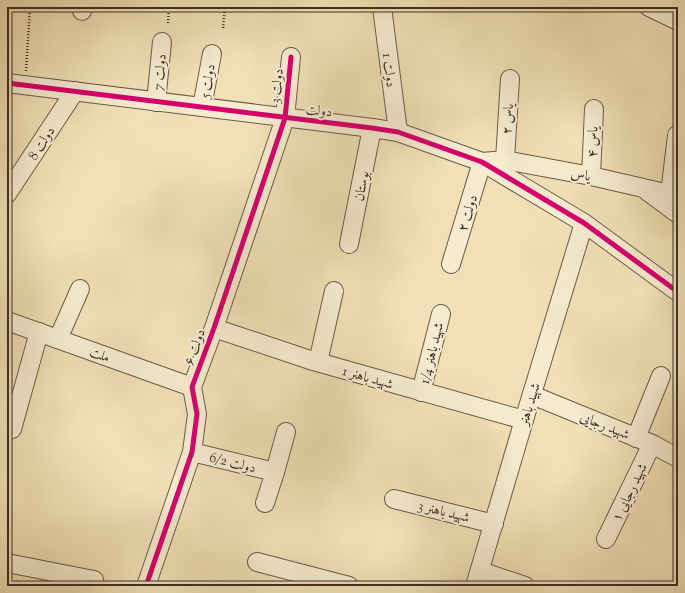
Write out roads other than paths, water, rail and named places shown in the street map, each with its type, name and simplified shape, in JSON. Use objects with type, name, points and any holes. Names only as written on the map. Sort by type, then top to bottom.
[{"type":"street","name":"دولت 1","points":[[382,7],[398,132]]},
{"type":"street","points":[[649,7],[678,21]]},
{"type":"street","name":"دولت 7","points":[[156,102],[162,42]]},
{"type":"street","name":"دولت 5","points":[[202,107],[212,54]]},
{"type":"street","name":"دولت 3","points":[[285,118],[291,57]]},
{"type":"street","name":"یاس ۲","points":[[505,160],[510,78]]},
{"type":"street","name":"دولت","points":[[7,83],[398,132],[482,162],[584,224],[678,292]]},
{"type":"street","name":"دولت 8","points":[[7,194],[75,91]]},
{"type":"street","name":"یاس ۴","points":[[591,176],[594,109]]},
{"type":"street","name":"دولت ۶","points":[[146,586],[192,452],[197,414],[192,387],[214,328],[285,118]]},
{"type":"street","name":"بوستان","points":[[349,244],[372,128]]},
{"type":"street","points":[[674,195],[677,135]]},
{"type":"street","name":"یاس","points":[[482,162],[505,160],[591,176],[674,195]]},
{"type":"street","name":"دولت ۲","points":[[451,264],[482,162]]},
{"type":"street","points":[[643,189],[678,214]]},
{"type":"street","name":"شهید باهنر","points":[[478,578],[524,420],[584,224]]},
{"type":"street","points":[[58,339],[80,289]]},
{"type":"street","points":[[318,362],[334,291]]},
{"type":"street","name":"شهید باهنر 1/4","points":[[421,392],[441,314]]},
{"type":"street","name":"ملت","points":[[7,321],[192,387]]},
{"type":"street","name":"شهید باهنر 1","points":[[214,328],[318,362],[524,420]]},
{"type":"street","points":[[12,429],[40,332]]},
{"type":"street","name":"شهید رجایی ۱","points":[[606,539],[644,441],[661,376]]},
{"type":"street","name":"شهید رجایی","points":[[532,395],[644,441],[678,458]]},
{"type":"street","name":"دولت 6/2","points":[[265,503],[286,432]]},
{"type":"street","name":"دولت 6/2","points":[[192,452],[275,472]]},
{"type":"street","name":"شهید باهنر 3","points":[[394,499],[494,524]]},
{"type":"street","points":[[257,562],[349,586]]},
{"type":"street","points":[[7,563],[94,580],[93,586]]},
{"type":"street","points":[[478,578],[524,586]]}]
